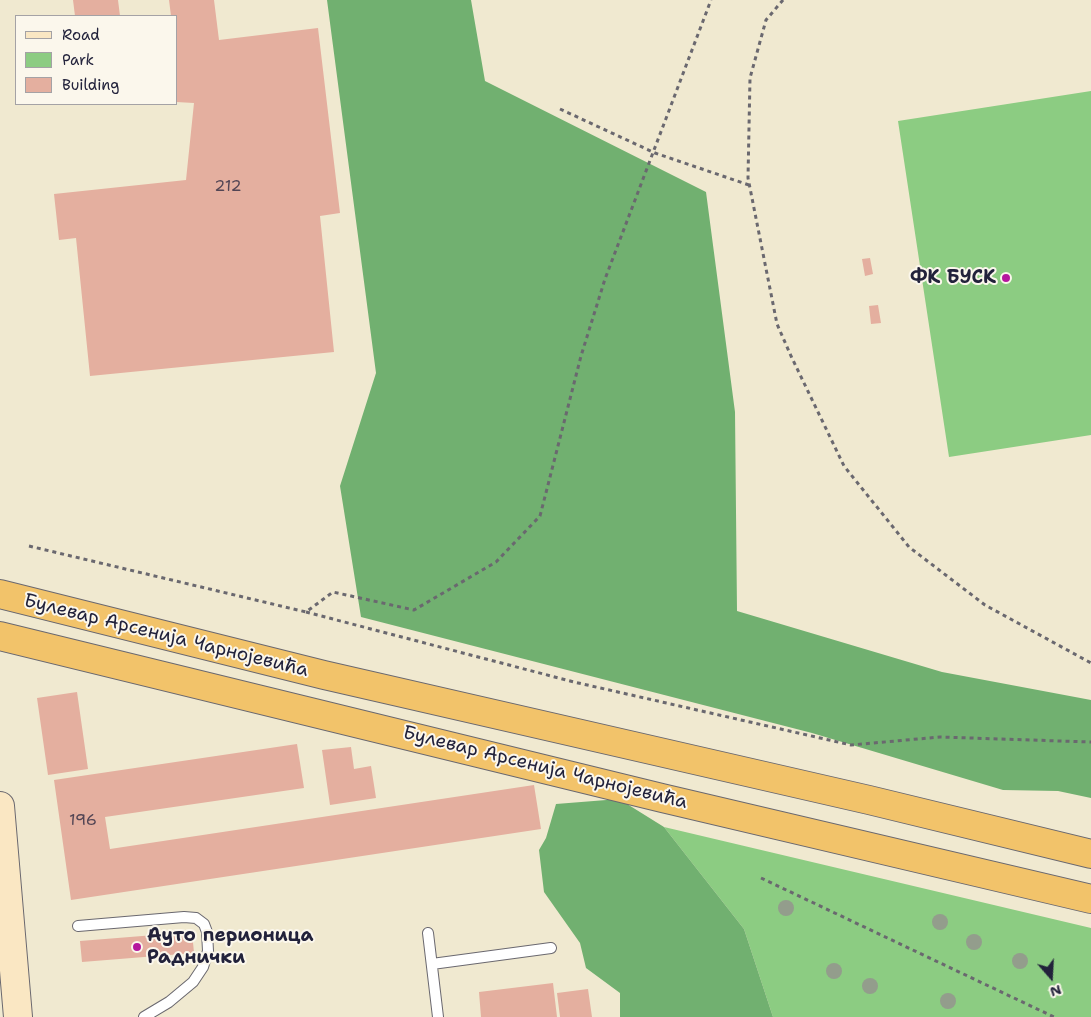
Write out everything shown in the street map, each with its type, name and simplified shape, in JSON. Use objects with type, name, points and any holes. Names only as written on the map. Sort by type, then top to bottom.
[{"type":"highway","name":"Булевар Арсенија Чарнојевића","points":[[0,594],[324,675],[869,800],[1091,854]]},
{"type":"highway","name":"Булевар Арсенија Чарнојевића","points":[[0,636],[662,798],[945,863],[1091,899]]},
{"type":"main road","points":[[0,806],[18,1017]]},
{"type":"lane","points":[[78,926],[184,917],[196,918],[204,924],[207,932],[208,950],[203,968],[193,982],[168,1002],[144,1017]]},
{"type":"lane","points":[[428,933],[438,1017]]},
{"type":"lane","points":[[432,964],[551,948]]},
{"type":"path","points":[[306,612],[333,592],[414,610],[496,562],[540,516],[581,356],[605,279],[655,153],[711,0]]},
{"type":"path","points":[[783,0],[766,20],[750,78],[750,186],[778,324],[844,466],[909,547],[985,605],[1091,662]]},
{"type":"path","points":[[560,109],[655,153],[750,186]]},
{"type":"path","points":[[30,546],[306,612],[574,682],[851,745],[940,737],[1091,742]]},
{"type":"path","points":[[761,878],[1054,1017]]},
{"type":"green space","points":[[327,0],[471,0],[485,81],[706,192],[735,412],[737,611],[942,672],[1091,700],[1091,798],[1058,791],[1003,790],[812,733],[361,617],[340,486],[376,373]]},
{"type":"green space","name":"ФК БУСК","points":[[1091,91],[1091,435],[949,457],[898,121]]},
{"type":"green space","points":[[619,799],[664,827],[744,929],[773,1017],[620,1017],[620,993],[586,968],[580,943],[544,892],[539,850],[546,838],[556,804]]},
{"type":"green space","points":[[664,827],[1091,928],[1091,1017],[773,1017],[744,929]]},
{"type":"building","points":[[73,0],[118,0],[120,15],[75,15]]},
{"type":"building","points":[[169,0],[214,0],[219,40],[318,28],[340,213],[320,216],[334,352],[90,376],[76,238],[59,240],[54,194],[186,180],[194,103],[178,102],[178,15],[171,15]]},
{"type":"building","points":[[870,258],[873,274],[865,276],[862,259]]},
{"type":"building","points":[[878,305],[881,323],[871,324],[869,306]]},
{"type":"building","points":[[77,692],[88,769],[48,775],[37,698]]},
{"type":"building","points":[[297,744],[304,788],[105,817],[110,849],[534,785],[541,829],[71,900],[54,780]]},
{"type":"building","points":[[351,747],[354,769],[371,766],[376,798],[330,805],[322,750]]},
{"type":"building","name":"Ауто перионица Раднички","points":[[192,932],[194,953],[82,962],[80,941]]},
{"type":"building","points":[[553,983],[557,1017],[481,1017],[479,992]]},
{"type":"building","points":[[588,989],[592,1017],[560,1017],[557,993]]},
{"type":"place","name":"ФК БУСК","points":[[1006,278]]},
{"type":"place","name":"Ауто перионица Раднички","points":[[137,947]]}]
